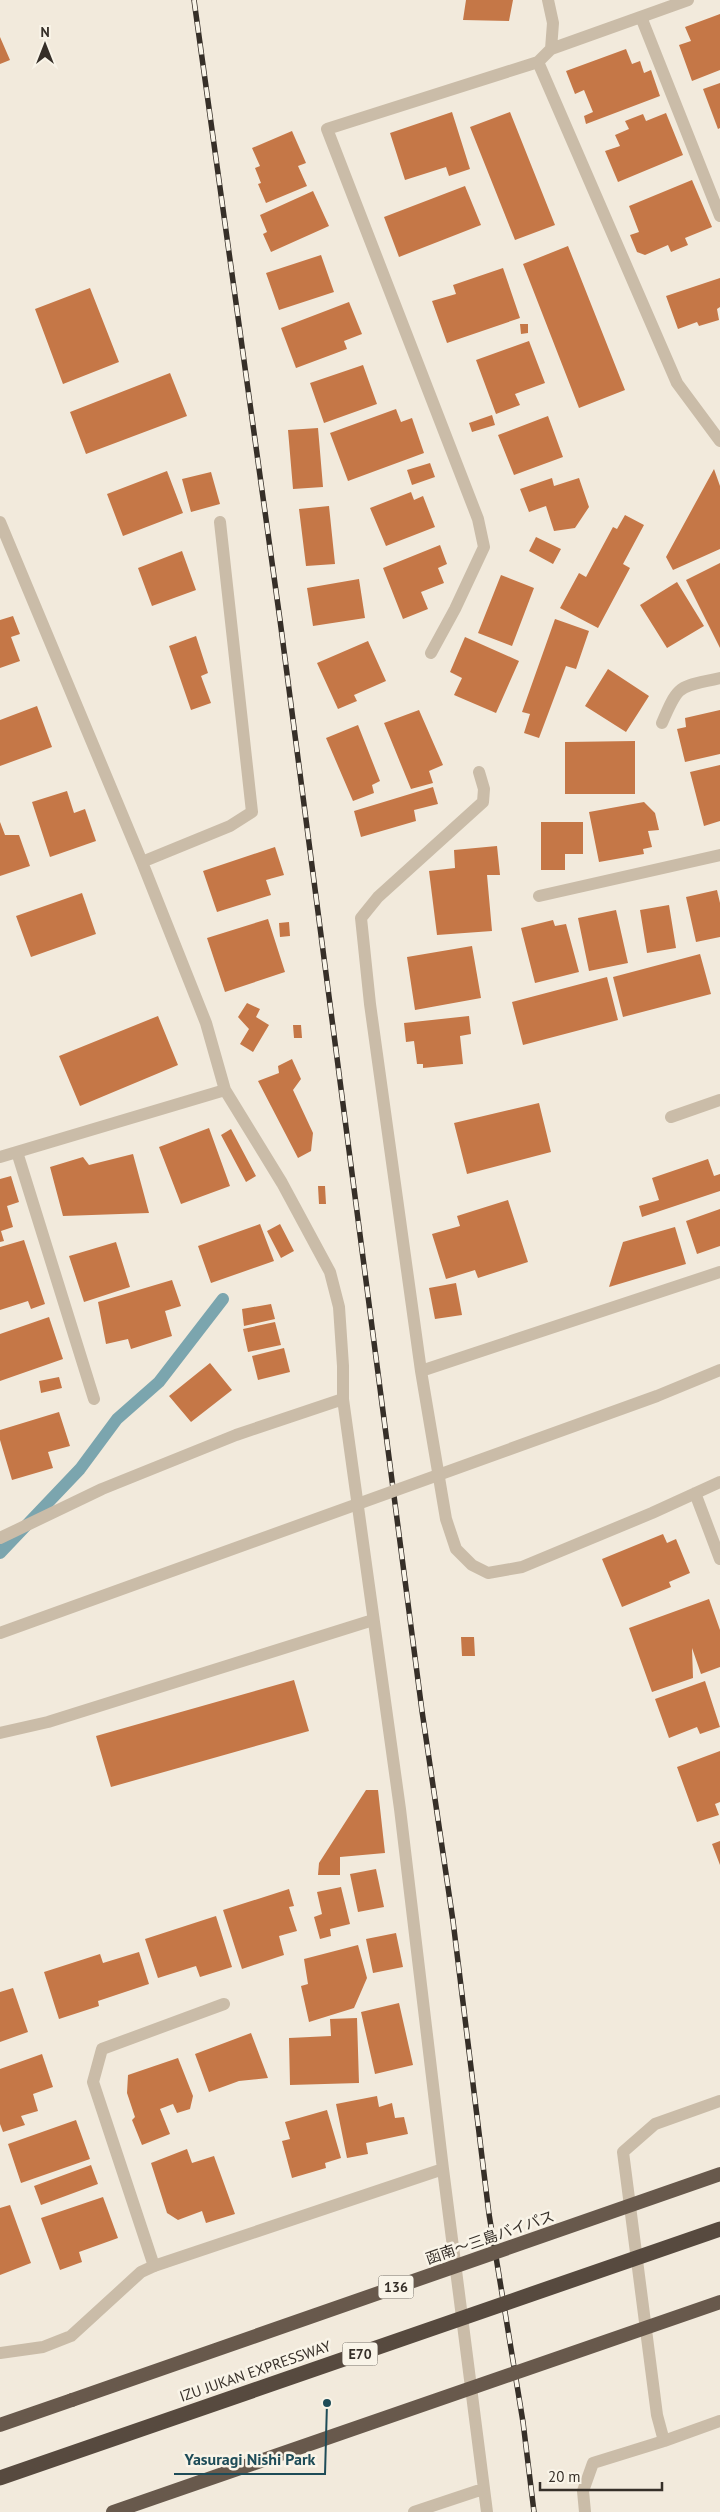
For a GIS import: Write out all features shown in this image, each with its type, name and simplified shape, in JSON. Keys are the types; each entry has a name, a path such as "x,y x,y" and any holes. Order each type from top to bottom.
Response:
{"highway":[{"name":"函南～三島バイパス","path":"0,2425 720,2174"},
{"name":"IZU JUKAN EXPRESSWAY","path":"0,2478 720,2229"},
{"path":"113,2512 720,2302"}],"street":[{"path":"548,0 553,23 551,49"},
{"path":"431,653 455,609 484,547 478,519 328,128 538,62 551,49 688,0"},
{"path":"641,17 720,216"},
{"path":"538,62 677,383 720,441"},
{"path":"0,522 142,862 206,1023 225,1090 282,1183 330,1272 339,1307 343,1399 400,1808 443,2169 487,2512"},
{"path":"142,862 230,826 252,812 220,522"},
{"path":"662,723 674,694 684,686 720,678"},
{"path":"479,772 484,789 483,802 378,897 361,918 370,1004 421,1371 446,1519 456,1549 472,1565 488,1572 522,1567 720,1482"},
{"path":"539,896 720,855"},
{"path":"0,1157 225,1090"},
{"path":"671,1117 720,1100"},
{"path":"17,1152 94,1399"},
{"path":"421,1371 720,1272"},
{"path":"0,1633 657,1396 720,1370"},
{"path":"0,1538 102,1489 236,1435 343,1399"},
{"path":"695,1493 720,1558"},
{"path":"0,1733 48,1722 373,1620"},
{"path":"154,2266 93,2082 102,2049 224,2004"},
{"path":"664,2441 657,2415 624,2152 656,2124 720,2101"},
{"path":"0,2353 43,2347 71,2336 141,2272 154,2266 443,2169"},
{"path":"585,2512 583,2491 593,2463 720,2421"},
{"path":"414,2512 483,2488"}],"building":[{"path":"466,0 513,0 509,21 463,20"},
{"path":"720,14 720,70 692,81 679,45 691,41 685,27"},
{"path":"0,37 10,60 0,64"},
{"path":"626,49 632,64 640,61 644,73 651,70 660,96 586,124 584,116 593,112 584,90 575,94 566,71"},
{"path":"720,83 720,128 718,129 703,89"},
{"path":"452,112 470,169 449,176 446,167 405,180 390,133"},
{"path":"510,112 555,225 515,240 470,127"},
{"path":"666,113 683,155 618,182 605,151 620,146 615,135 629,129 625,121 643,114 646,121"},
{"path":"292,131 306,163 298,166 307,186 266,203 258,184 261,183 255,168 260,166 252,148"},
{"path":"692,180 712,227 685,238 688,245 671,252 668,245 645,255 637,252 630,235 639,232 629,206"},
{"path":"465,186 481,225 399,257 384,217"},
{"path":"313,191 329,226 271,252 263,234 267,232 260,215"},
{"path":"568,246 625,390 579,408 523,264"},
{"path":"321,255 334,292 279,310 266,273"},
{"path":"503,268 520,318 447,343 432,301 456,294 453,285"},
{"path":"720,278 720,307 717,309 719,320 699,326 697,322 678,329 666,296"},
{"path":"90,288 119,362 63,384 35,309"},
{"path":"349,302 362,334 344,341 347,349 296,368 281,328"},
{"path":"520,324 528,324 528,333 521,334"},
{"path":"529,341 545,383 515,394 520,405 496,414 476,360"},
{"path":"363,365 377,404 324,423 310,383"},
{"path":"170,373 187,416 86,454 70,412"},
{"path":"396,409 401,422 412,418 424,453 348,481 330,433"},
{"path":"492,415 495,425 472,432 469,423"},
{"path":"548,416 563,457 514,475 498,435"},
{"path":"318,428 323,487 293,489 288,430"},
{"path":"430,463 435,477 412,485 407,470"},
{"path":"714,469 720,486 720,549 673,570 666,557"},
{"path":"167,471 183,513 123,536 107,494"},
{"path":"211,472 220,504 191,512 182,479"},
{"path":"552,478 554,486 579,478 589,507 575,528 554,531 546,506 529,512 520,489"},
{"path":"411,492 414,500 423,496 435,527 386,546 370,508"},
{"path":"329,506 335,564 306,566 299,509"},
{"path":"625,515 644,525 623,564 630,568 598,628 560,608 579,573 586,577 613,527 617,529"},
{"path":"536,537 561,549 553,564 529,551"},
{"path":"440,545 447,564 438,568 444,583 421,592 428,609 403,619 383,568"},
{"path":"182,551 196,590 152,606 138,568"},
{"path":"720,563 720,648 686,580"},
{"path":"501,575 534,588 512,646 478,633"},
{"path":"359,579 365,618 313,626 307,588"},
{"path":"677,582 704,626 667,648 640,605"},
{"path":"13,616 20,634 11,637 20,661 0,668 0,620"},
{"path":"555,619 589,631 576,669 566,666 539,738 524,733 530,714 522,712"},
{"path":"196,636 208,673 201,676 211,703 191,710 169,646"},
{"path":"465,637 519,661 496,713 454,695 462,678 450,672"},
{"path":"368,641 386,681 354,695 357,701 338,709 317,663"},
{"path":"608,669 649,696 626,732 585,706"},
{"path":"37,706 52,747 0,766 0,720"},
{"path":"419,710 443,765 429,771 433,783 411,789 384,723"},
{"path":"720,710 720,754 685,762 677,729 686,727 685,718"},
{"path":"358,725 380,781 372,785 374,793 353,801 326,738"},
{"path":"635,741 635,794 565,794 565,742"},
{"path":"720,765 720,821 704,826 690,772"},
{"path":"433,787 438,804 414,810 416,821 361,837 354,811"},
{"path":"67,791 74,813 85,809 96,841 50,857 32,802"},
{"path":"644,802 655,813 659,830 648,831 652,847 643,849 644,854 599,862 589,812"},
{"path":"0,822 5,835 19,835 30,866 0,876"},
{"path":"541,822 583,822 583,854 565,854 565,870 541,870"},
{"path":"497,846 500,875 487,875 492,931 437,935 429,871 455,868 454,850"},
{"path":"275,847 284,875 266,880 271,895 217,912 203,871"},
{"path":"717,890 720,903 720,937 696,942 686,897"},
{"path":"82,893 96,934 31,957 16,916"},
{"path":"669,905 676,948 647,953 640,910"},
{"path":"616,910 628,963 589,971 578,918"},
{"path":"268,919 285,972 225,992 207,938"},
{"path":"553,920 555,926 566,924 579,972 535,983 521,928"},
{"path":"289,922 290,936 280,937 279,923"},
{"path":"472,946 481,998 415,1010 407,957"},
{"path":"700,954 711,994 623,1017 613,977"},
{"path":"607,977 618,1020 523,1045 512,1002"},
{"path":"247,1003 260,1009 256,1017 269,1025 253,1052 240,1044 249,1029 238,1017"},
{"path":"158,1016 178,1065 80,1106 59,1056"},
{"path":"469,1016 471,1034 460,1036 463,1064 423,1068 423,1064 417,1064 414,1041 406,1042 404,1023"},
{"path":"293,1025 301,1025 302,1038 294,1038"},
{"path":"292,1059 301,1079 293,1090 313,1133 311,1151 298,1158 258,1081 279,1073 278,1066"},
{"path":"539,1103 551,1152 467,1174 454,1123"},
{"path":"209,1128 230,1186 181,1204 159,1147"},
{"path":"231,1129 256,1176 246,1182 221,1135"},
{"path":"133,1154 149,1213 63,1216 50,1167 83,1157 89,1165"},
{"path":"708,1159 714,1176 720,1174 720,1191 642,1217 639,1206 659,1200 652,1178"},
{"path":"11,1176 19,1202 7,1206 13,1227 1,1231 4,1241 0,1242 0,1179"},
{"path":"318,1186 325,1186 326,1204 319,1204"},
{"path":"508,1200 528,1262 478,1278 475,1270 446,1279 432,1234 460,1226 457,1216"},
{"path":"720,1209 720,1246 697,1254 686,1221"},
{"path":"260,1224 274,1261 211,1283 198,1246"},
{"path":"280,1224 294,1251 281,1258 267,1231"},
{"path":"675,1227 686,1264 609,1287 623,1242"},
{"path":"24,1240 45,1304 31,1309 28,1301 0,1310 0,1247"},
{"path":"116,1242 130,1287 84,1302 69,1256"},
{"path":"172,1280 181,1306 165,1311 172,1336 131,1349 128,1339 106,1344 98,1302"},
{"path":"456,1283 462,1315 435,1319 429,1288"},
{"path":"271,1304 275,1319 244,1326 242,1309"},
{"path":"49,1317 63,1359 0,1381 0,1334"},
{"path":"275,1322 281,1345 248,1352 243,1329"},
{"path":"284,1348 290,1372 258,1380 252,1356"},
{"path":"210,1363 232,1390 191,1422 169,1396"},
{"path":"59,1377 62,1388 41,1393 39,1381"},
{"path":"59,1412 70,1446 48,1452 53,1468 12,1480 0,1440 0,1430"},
{"path":"663,1534 667,1543 676,1539 690,1573 669,1582 671,1587 622,1607 602,1559"},
{"path":"709,1599 720,1630 720,1667 701,1674 692,1648 693,1678 652,1692 629,1628"},
{"path":"461,1637 474,1637 475,1656 462,1656"},
{"path":"294,1680 309,1731 111,1787 96,1736"},
{"path":"705,1681 720,1727 700,1734 697,1727 669,1738 655,1699"},
{"path":"720,1751 720,1802 715,1804 719,1815 697,1822 677,1767"},
{"path":"366,1790 378,1790 385,1853 340,1857 340,1875 318,1875 319,1863"},
{"path":"720,1841 720,1865 712,1844"},
{"path":"376,1869 384,1907 358,1912 350,1874"},
{"path":"341,1887 350,1924 330,1929 331,1936 320,1939 314,1917 322,1914 317,1892"},
{"path":"289,1889 294,1906 289,1907 297,1931 279,1936 284,1955 242,1969 223,1910"},
{"path":"216,1916 232,1967 200,1977 196,1966 158,1978 145,1939"},
{"path":"396,1933 403,1967 373,1973 366,1939"},
{"path":"358,1945 367,1978 354,2008 309,2022 301,1986 308,1984 304,1959"},
{"path":"139,1952 149,1984 98,2001 99,2006 59,2019 44,1972 100,1954 103,1963"},
{"path":"13,1988 28,2032 0,2042 0,1992"},
{"path":"399,2003 413,2065 375,2074 361,2012"},
{"path":"357,2018 359,2083 290,2085 289,2038 331,2036 330,2019"},
{"path":"251,2033 268,2078 239,2081 209,2092 195,2054"},
{"path":"42,2054 53,2087 33,2094 38,2111 21,2116 25,2125 3,2132 0,2124 0,2069"},
{"path":"178,2058 193,2096 190,2109 177,2113 173,2104 160,2109 170,2134 142,2145 132,2120 135,2117 127,2093 128,2075"},
{"path":"377,2096 379,2107 392,2103 395,2118 404,2117 408,2134 366,2143 368,2154 347,2158 336,2104"},
{"path":"327,2110 341,2158 325,2163 326,2168 292,2178 282,2141 290,2139 285,2122"},
{"path":"76,2120 90,2159 21,2183 8,2144"},
{"path":"187,2149 192,2163 214,2156 235,2214 206,2223 202,2211 178,2220 167,2213 151,2163"},
{"path":"91,2165 98,2184 41,2205 34,2186"},
{"path":"103,2197 118,2238 79,2252 82,2262 60,2270 41,2218"},
{"path":"10,2205 31,2263 0,2275 0,2208"}],"waterway":[{"path":"0,1553 80,1469 117,1419 159,1382 223,1299"}],"railway":[{"path":"194,0 280,620 422,1711 453,1921 489,2214 523,2422 534,2512"}],"place":[{"name":"Yasuragi Nishi Park","path":"327,2403"}]}
